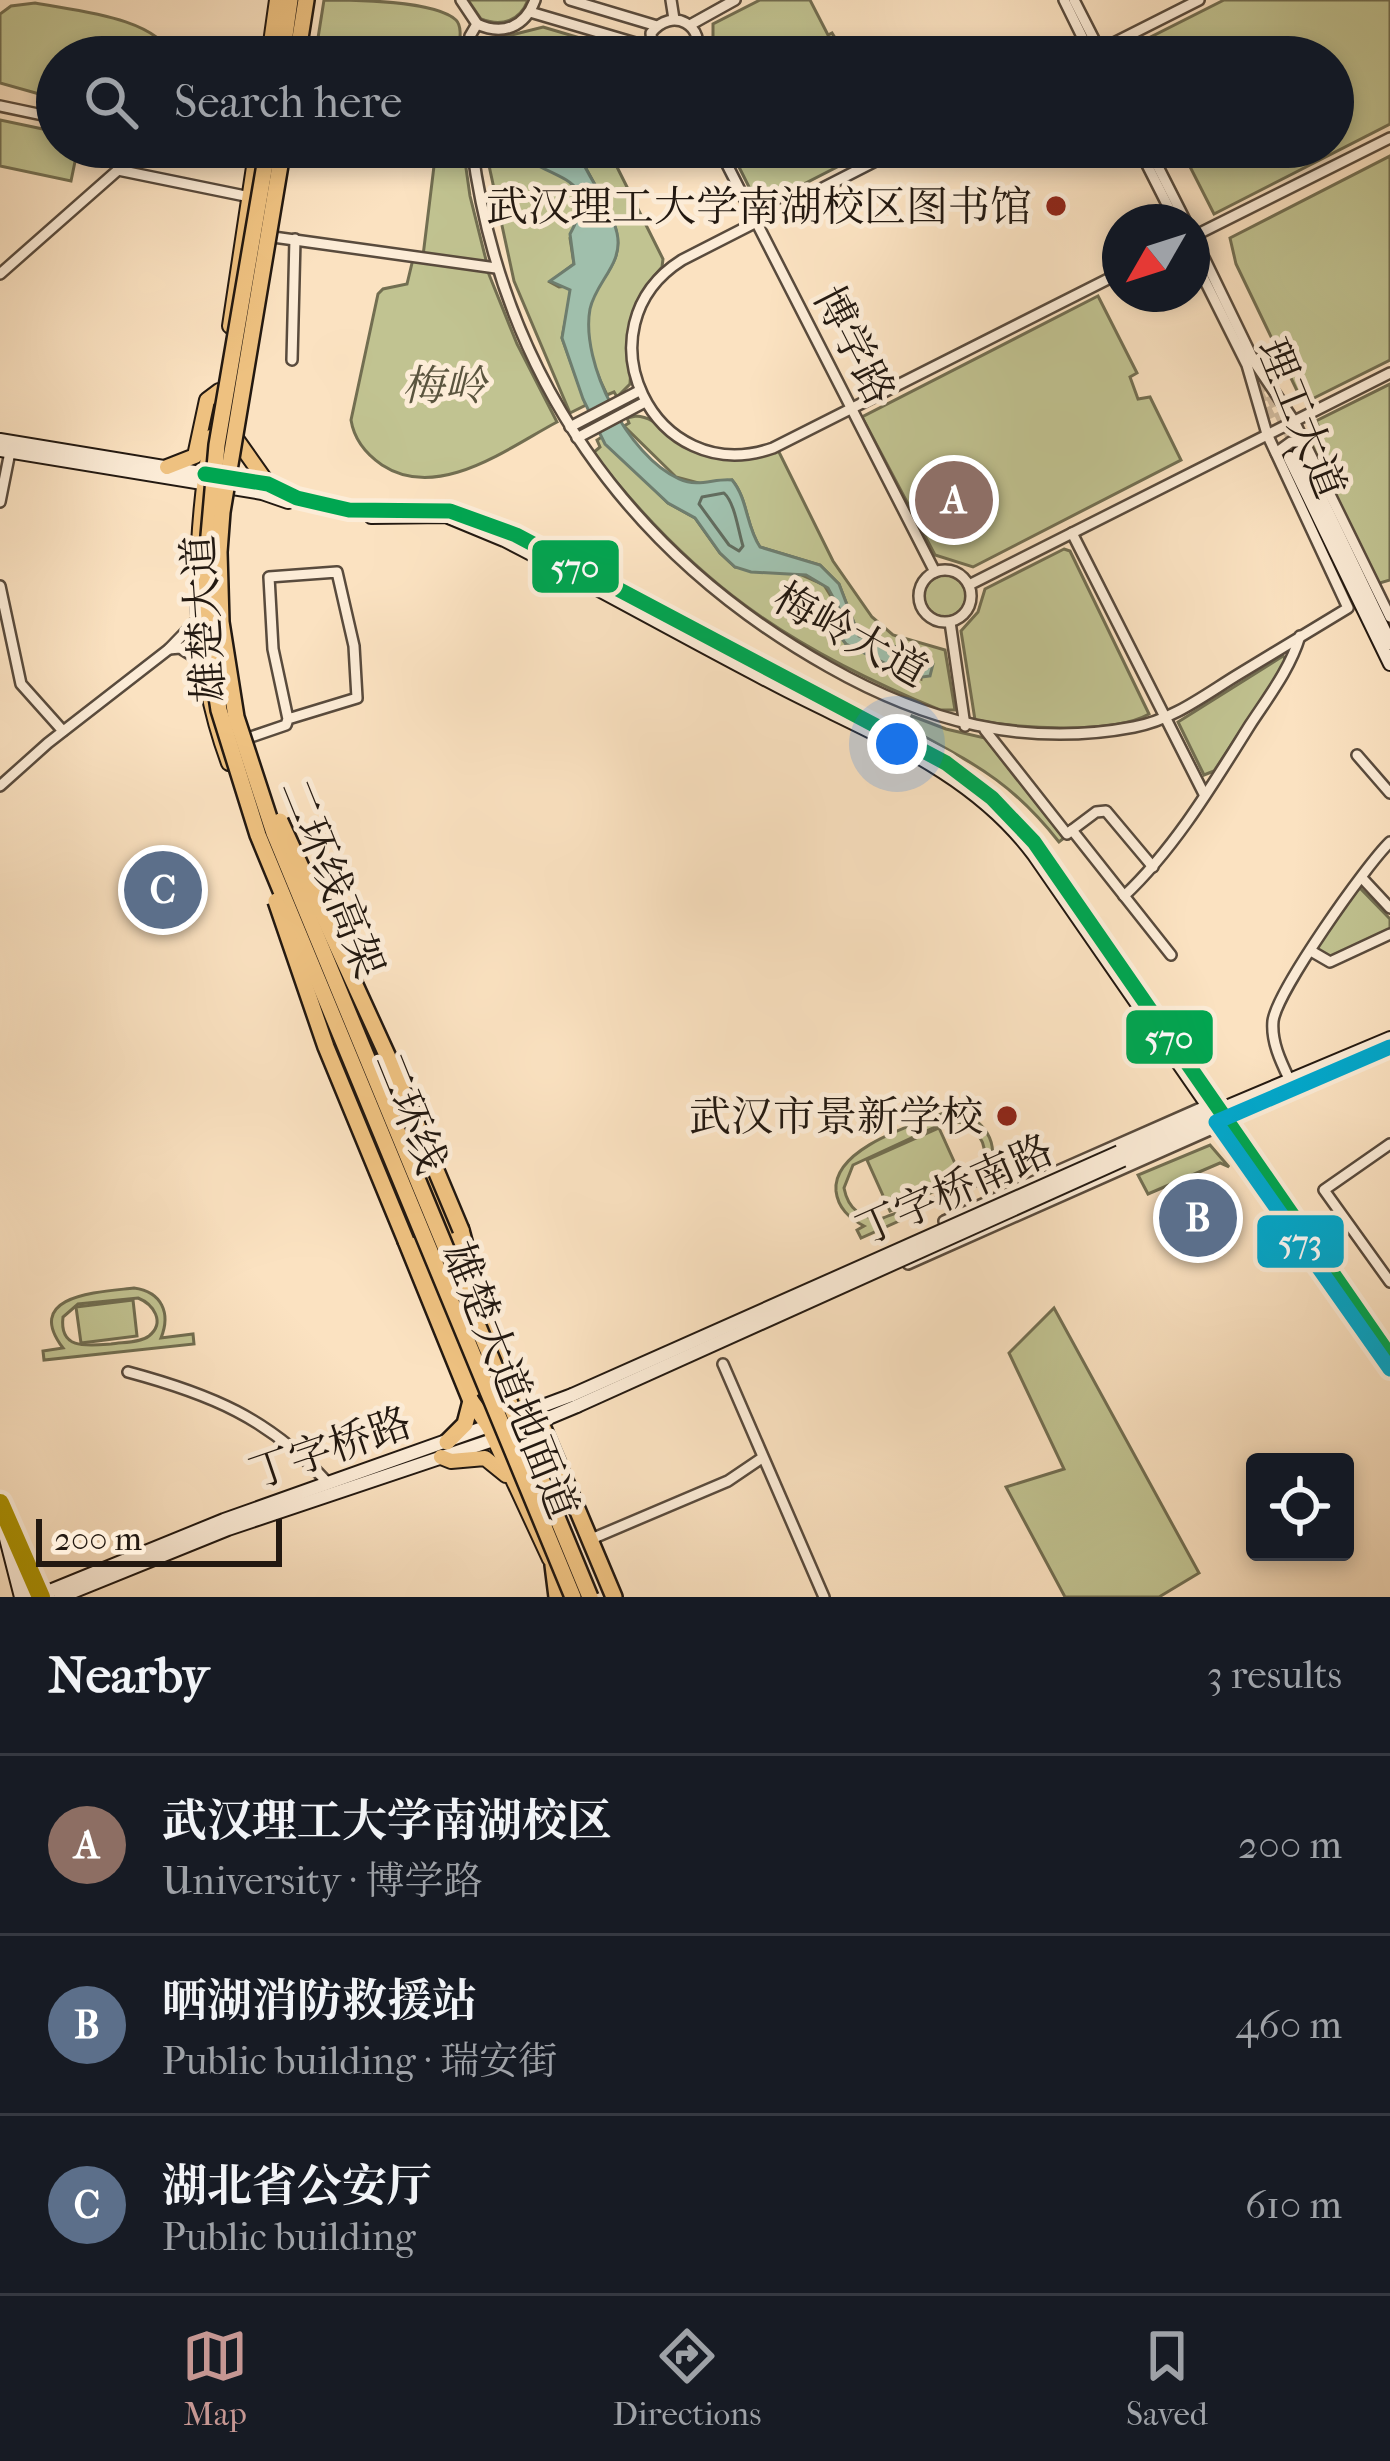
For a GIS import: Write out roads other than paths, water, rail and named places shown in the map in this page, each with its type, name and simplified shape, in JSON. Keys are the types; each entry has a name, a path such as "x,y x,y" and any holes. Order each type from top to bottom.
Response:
{"highway":[{"path":"285,36 290,0"},
{"path":"298,36 304,0"},
{"name":"二环线","path":"264,168 217,445 205,581 219,710 258,835 570,1597"},
{"name":"二环线高架","path":"278,168 220,532 220,622 236,717 274,833 602,1594"},
{"path":"229,478 226,617 244,723 282,826 385,1048 460,1230 487,1323"},
{"path":"258,835 265,869 326,1047 471,1401 491,1433"},
{"path":"444,1450 468,1418 471,1401"},
{"path":"538,1416 590,1540 602,1594"},
{"path":"553,1565 557,1597"}],"main road":[{"path":"272,36 277,0"},
{"name":"雄楚大道地面道","path":"254,168 204,479 197,551 201,661 233,775 491,1433 570,1597"},
{"name":"雄楚大道","path":"277,168 229,478 226,596 230,651 248,738 320,925 487,1323 538,1416 602,1594"},
{"path":"167,467 195,455 207,400 219,391"},
{"path":"0,440 167,467 204,479"},
{"path":"237,440 268,484"},
{"path":"5,451 204,479 229,478 268,484 349,513 229,478"},
{"path":"1292,452 1390,643"},
{"path":"1292,452 1390,664"},
{"path":"371,514 450,511 516,536 855,712 966,776 1028,835 1390,1369"},
{"name":"丁字桥南路","path":"1291,1084 1390,1038"},
{"name":"丁字桥南路","path":"444,1450 575,1400 1216,1115 1390,1047"},
{"path":"1216,1115 1390,1356"},
{"path":"444,1450 451,1461 484,1458 513,1482"},
{"name":"丁字桥路","path":"35,1597 327,1482 444,1450"},
{"name":"丁字桥路","path":"60,1597 228,1528 444,1450"},
{"path":"0,1515 21,1597"}],"street":[{"path":"461,0 477,24 493,30 511,28 530,12 535,0"},
{"path":"571,0 657,26 683,22 734,0"},
{"path":"671,0 697,36"},
{"path":"683,22 723,0"},
{"path":"1064,0 1084,36"},
{"path":"1074,0 1087,36"},
{"path":"1130,36 1198,0"},
{"path":"530,12 603,36"},
{"path":"470,36 477,24"},
{"path":"655,36 657,26"},
{"path":"0,106 36,114"},
{"path":"1354,156 1390,138"},
{"name":"梅岭大道","path":"476,168 496,268 521,334 577,438 639,519 681,562 736,608 859,683 910,707 985,730 1083,733 1140,726 1166,717 1348,608"},
{"name":"博学路","path":"728,168 935,572"},
{"path":"861,168 674,265 652,287 633,330 632,358 639,391 664,425 689,444 734,456 773,448 1102,282"},
{"path":"1149,168 1167,204"},
{"path":"1159,168 1177,204"},
{"path":"1210,226 1329,168"},
{"path":"0,274 118,170 250,197"},
{"path":"266,236 496,268"},
{"path":"292,360 295,239"},
{"name":"理工大道","path":"1210,272 1255,363 1294,421 1292,452 1348,608"},
{"name":"理工大道","path":"1210,290 1247,365 1267,434 1292,452 1390,617"},
{"path":"969,585 1390,373"},
{"path":"570,427 639,391"},
{"path":"577,438 645,402"},
{"path":"0,502 5,451"},
{"path":"1072,532 1204,794"},
{"path":"952,571 969,585 970,606 950,622 934,620 920,604 922,583 935,572 952,571"},
{"path":"248,738 286,725 288,719 273,649 269,577 337,572 354,646 357,698 288,719"},
{"path":"0,586 21,684 63,731"},
{"path":"1377,592 1390,587"},
{"path":"0,786 169,649 197,620"},
{"path":"950,622 965,726"},
{"path":"1124,896 1154,867 1204,794 1290,663 1300,636"},
{"path":"169,649 180,648 201,661"},
{"path":"985,730 1067,834 1098,810 1106,811 1154,867"},
{"path":"1357,755 1390,793"},
{"path":"1072,830 1171,955"},
{"path":"1291,1084 1274,1042 1274,1019 1286,986 1390,842"},
{"path":"1362,878 1390,908"},
{"path":"1311,951 1330,962 1390,934"},
{"path":"908,1264 1216,1115"},
{"path":"955,1244 944,1221 1216,1115"},
{"path":"1390,1144 1324,1190 1390,1282"},
{"path":"723,1364 824,1597"},
{"path":"128,1372 218,1399 309,1462 327,1482"},
{"path":"590,1540 728,1481 762,1458"}],"water":[{"path":"542,168 586,168 617,233 617,254 593,299 589,331 600,380 626,429 660,467 679,479 693,483 732,480 760,547 820,565 839,584 859,636 929,657 933,664 930,676 915,678 846,644 842,639 845,619 828,588 806,575 735,567 695,518 668,503 605,444 562,338 570,290 550,281 574,264 570,234 581,206 569,182"}],"tunnel":[{"path":"1263,379 1299,452"},
{"path":"1257,392 1288,454"}],"place":[{"name":"武汉理工大学南湖校区图书馆","path":"1056,206"},
{"name":"武汉理工大学南湖校区","path":"954,500"},
{"name":"湖北省公安厅","path":"163,890"},
{"name":"武汉市景新学校","path":"1007,1116"},
{"name":"晒湖消防救援站","path":"1198,1218"}],"park label":[{"name":"梅岭","path":"444,385"}]}
